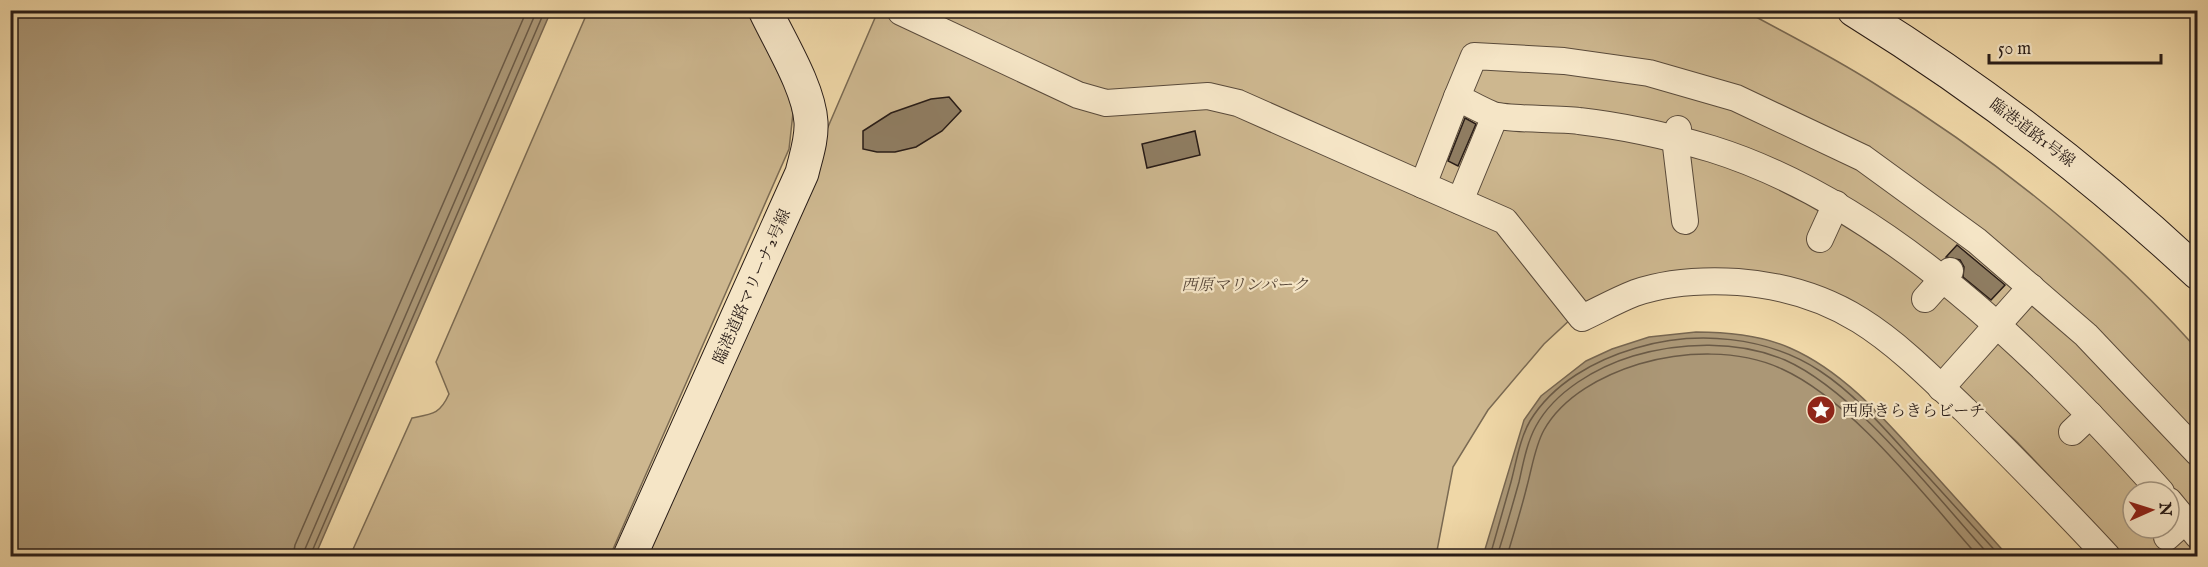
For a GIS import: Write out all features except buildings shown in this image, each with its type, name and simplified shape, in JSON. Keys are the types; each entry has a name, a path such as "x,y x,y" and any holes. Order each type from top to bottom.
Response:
{"street":[{"name":"臨港道路マリーナ2号線","path":"630,556 802,172 810,143 811,121 804,93 765,10"},
{"name":"臨港道路1号線","path":"1854,10 1923,53 2035,132 2110,192 2198,273"},
{"path":"901,12 1078,95 1106,103 1208,96 1238,103 1505,221 1582,318 1635,293 1673,285 1719,281 1763,284 1805,292 1842,308 1876,330 1941,388 2020,464 2107,556"},
{"path":"1423,185 1474,56 1564,61 1649,73 1736,98 1863,158 1915,194 2031,287 2086,335 2198,453"},
{"path":"1456,97 1495,116 1557,118 1677,134 1714,150 1787,173 1836,204 1887,232 1939,283 1973,298 1997,326 2054,370 2091,415 2142,463 2153,480"},
{"path":"1460,201 1495,116"},
{"path":"1677,134 1685,221"},
{"path":"1820,239 1836,204"},
{"path":"1941,388 2031,287"},
{"path":"2072,432 2091,415"},
{"path":"2181,515 2192,528"}],"green space":[{"path":"588,11 748,11 789,95 793,113 789,149 610,556 350,556 412,418 435,412 442,406 449,394 436,362"},
{"name":"西原マリンパーク","path":"878,11 1745,11 1872,82 2002,171 2044,204 2124,274 2197,349 2197,556 2125,556 2017,442 1915,347 1724,274 1572,318 1544,344 1488,410 1453,467 1436,556 643,556"}],"water":[{"path":"10,11 551,11 315,556 11,556"},
{"path":"1696,332 1732,334 1768,340 1790,348 1829,370 1880,415 2008,556 1483,556 1524,420 1541,396 1586,361 1612,349 1649,337"}],"place":[{"name":"西原きらきらビーチ","path":"1821,410"}]}
